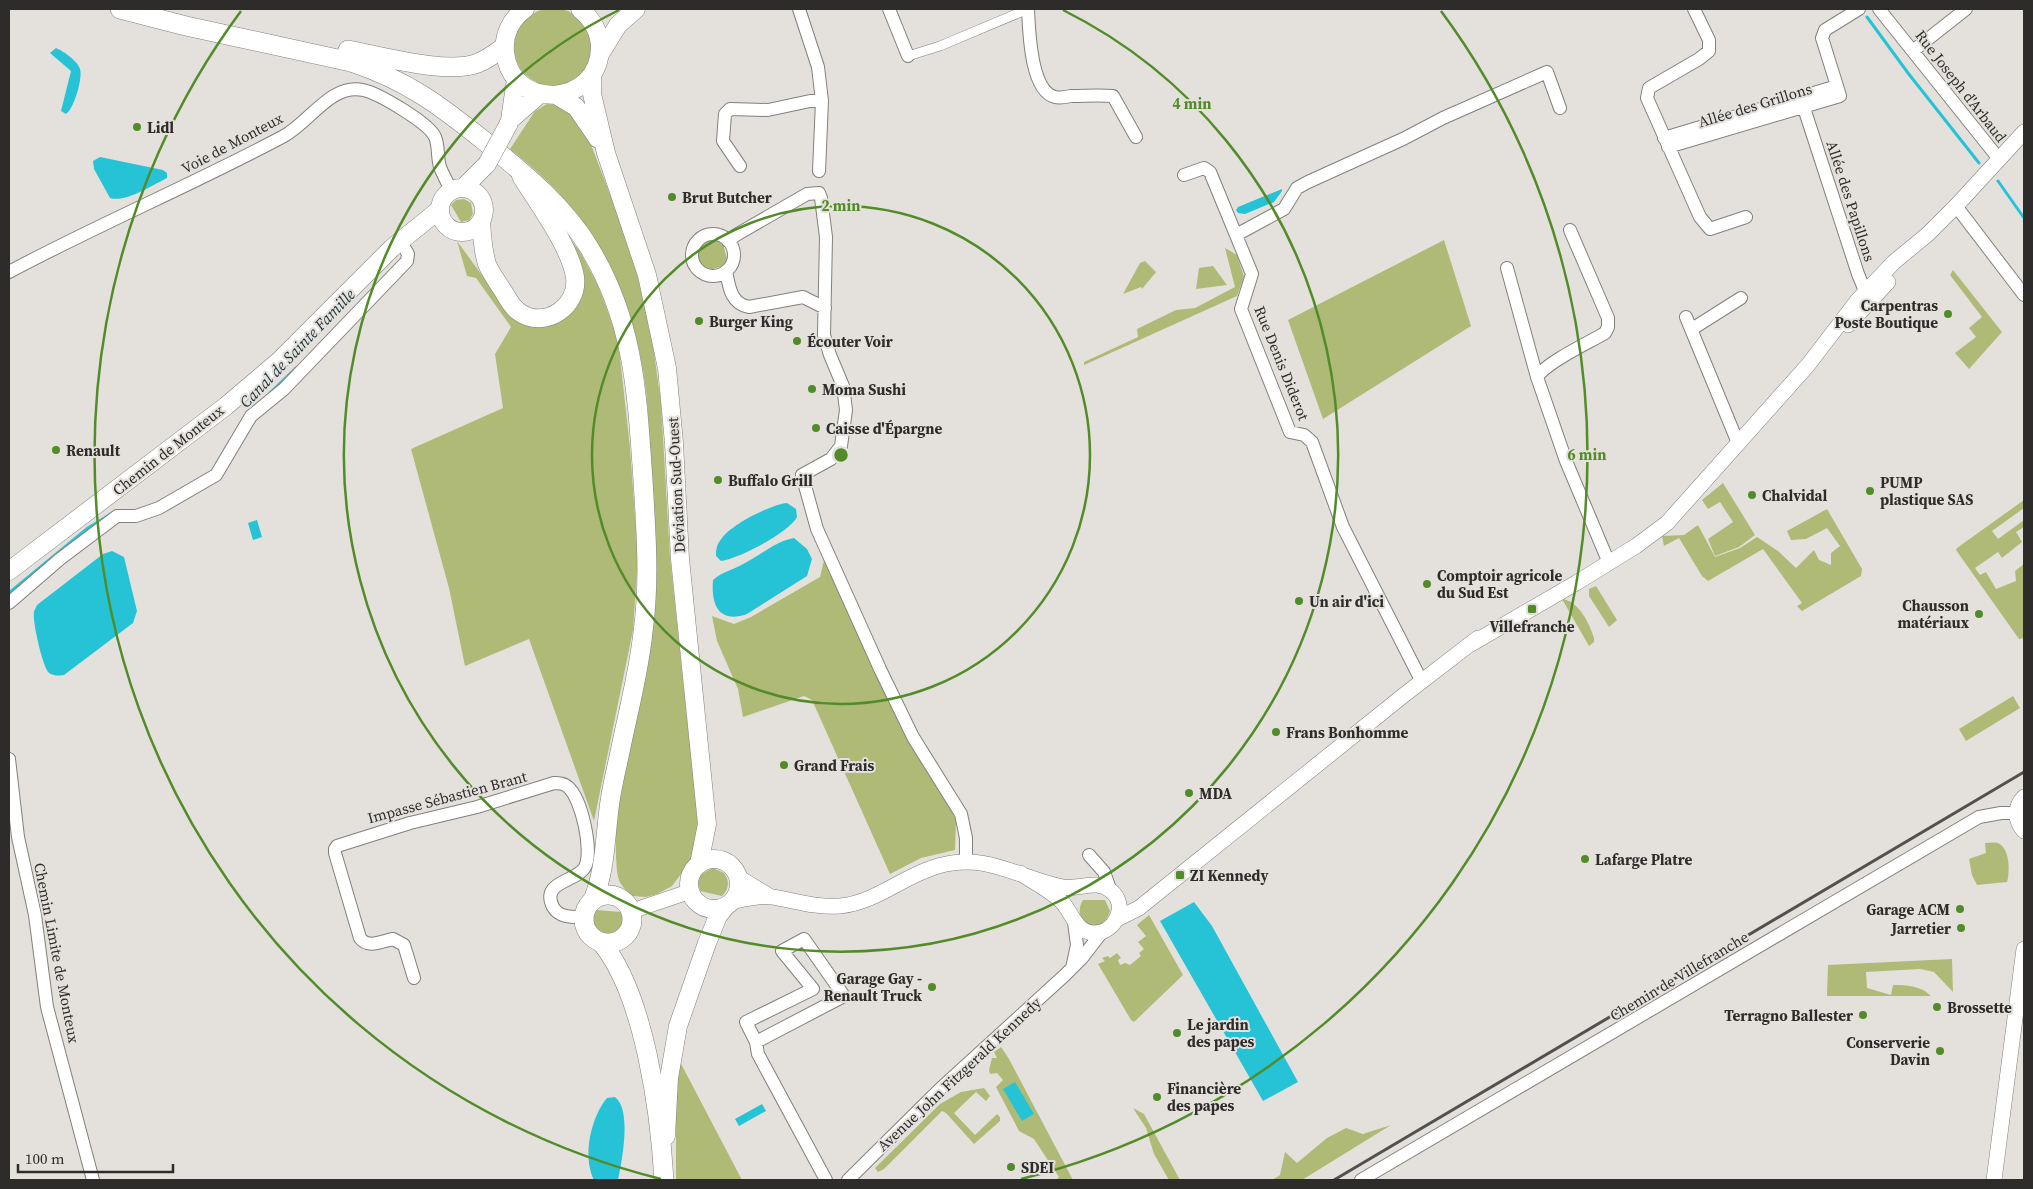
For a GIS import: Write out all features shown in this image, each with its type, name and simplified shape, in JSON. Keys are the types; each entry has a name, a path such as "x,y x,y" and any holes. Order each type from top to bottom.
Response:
{"main road":[{"path":"120,9 186,26 293,48 372,68 414,88 452,114 515,167 560,209 590,249 607,281 622,318 635,374 646,540 646,602 638,664 609,808 606,847 598,888 584,917 589,934 601,942 615,962 627,986 654,1088 664,1179"},
{"path":"525,9 513,20 508,30 504,47 509,69 523,86 576,107 606,153"},
{"path":"584,9 596,29 600,42 600,54"},
{"path":"606,153 592,94 592,75 600,54 618,25 636,9"},
{"path":"293,48 307,44 320,45 420,64 451,66 477,64 504,47"},
{"path":"509,123 548,95 576,89 592,75"},
{"path":"487,264 481,222 484,213 481,199 486,166 509,123 516,79"},
{"name":"Déviation Sud-Ouest","path":"606,153 647,275 667,368 674,443 680,559 707,824"},
{"path":"486,166 443,198 440,209 442,218 457,231 487,264 510,303 518,312 528,317 546,318 559,313 566,305 573,294 574,276 567,255 552,227 515,167"},
{"path":"457,189 473,191 481,199"},
{"name":"Chemin de Monteux","path":"9,571 226,406 279,361 392,248 440,209"},
{"path":"404,240 433,230 470,231 481,222"},
{"path":"664,1179 669,1078 672,1051 678,1026 718,916 738,890 736,871 726,862 718,850 707,824"},
{"path":"707,824 699,864 690,880 691,891 696,900 707,908 720,908 728,904"},
{"path":"606,847 613,882 626,904 632,927 627,935 625,946 627,986"},
{"path":"699,864 712,859 726,862"},
{"path":"593,900 607,895 626,904"},
{"path":"601,942 616,942 627,935"}],"street":[{"path":"799,9 818,67 822,101 819,170"},
{"path":"889,9 908,56 940,46 1028,9 1031,54 1044,90 1054,97 1113,96 1136,137"},
{"path":"1694,9 1710,40 1709,51 1699,59 1649,88 1647,98 1700,217 1710,229 1746,217"},
{"path":"1837,86 1822,38 1825,30 1859,9"},
{"name":"Rue Joseph d'Arbaud","path":"1879,9 1914,50 1999,160"},
{"path":"1914,50 1966,9"},
{"path":"1236,235 1284,208 1297,188 1403,139 1442,118 1547,72 1560,108"},
{"name":"Allée des Grillons","path":"1837,86 1840,96 1804,108 1666,143 1837,86"},
{"name":"Voie de Monteux","path":"9,272 197,181 287,134 331,97 341,91 350,89 363,90 378,96 427,126 435,136 441,168 457,189"},
{"path":"740,166 723,141 725,114 730,109 768,110 810,101 822,101"},
{"name":"Allée des Papillons","path":"1804,108 1868,298"},
{"path":"1020,873 1057,898 1083,930 1089,932 1102,932 1108,929 1117,919 1139,908 1511,612 1607,559 1681,507 1868,298 2024,132"},
{"name":"Rue Denis Diderot","path":"1184,174 1204,168 1210,172 1252,274 1240,310 1290,432 1304,435 1312,442 1343,527 1422,682"},
{"path":"728,241 807,194 819,193 826,237 824,335 830,355 844,386 846,410 842,446 831,459 802,475 817,528 872,653 914,737 961,814 966,838 966,862"},
{"path":"1956,206 2024,295"},
{"path":"1537,377 1540,372 1550,365 1605,333 1608,328 1608,318 1570,230"},
{"path":"705,236 719,236 728,241 733,248 732,265 726,271 714,276 702,272 694,262 693,253 698,241 705,236"},
{"path":"9,602 60,559 117,516 136,516 159,508 216,475 251,416 284,389 407,261 408,254 404,240"},
{"path":"1507,268 1537,377 1566,461 1607,559"},
{"path":"726,271 733,298 742,306 749,307 803,296 825,308"},
{"path":"1692,329 1742,298"},
{"path":"1686,317 1738,443"},
{"name":"Chemin Limite de Monteux","path":"9,759 18,837 35,914 47,1007 93,1180"},
{"name":"Impasse Sébastien Brant","path":"414,978 404,945 393,938 371,944 364,942 360,938 335,853 337,846 410,823 477,807 554,783 560,783 571,789 581,811 587,841 587,860 584,869 579,875 556,885 552,891 551,899 553,907 559,913 566,916 584,917"},
{"path":"2024,797 2018,806 2017,813 2019,825 2024,831"},
{"name":"Chemin de Villefranche","path":"1361,1180 1979,817 2001,813 2017,813"},
{"path":"1072,968 1077,945 1071,909 1074,896 1087,886 1094,859 1104,872 1120,907 1117,919"},
{"path":"738,877 771,897 827,907 856,903 881,894 937,866 966,862 996,865 1063,887 1098,884 1125,899 1139,899 1162,890"},
{"path":"626,904 691,891"},
{"path":"728,904 771,897"},
{"name":"Avenue John Fitzgerald Kennedy","path":"848,1180 939,1090 1072,968 1102,932"},
{"path":"756,1042 844,996 804,939 782,951 813,989 746,1022 756,1042 758,1054 826,1180"},
{"path":"1994,1180 2024,949"}],"green space":[{"path":"553,8 568,11 581,19 589,32 592,47 589,62 581,75 568,83 553,86 538,83 525,75 517,62 514,47 517,32 525,19 538,11"},
{"path":"547,104 561,105 571,111 590,142 616,210 638,278 652,338 661,403 670,557 700,841 696,854 672,886 657,894 646,897 632,896 622,886 617,874 616,857 616,829 623,773 642,690 654,615 655,535 645,383 636,336 626,304 614,274 599,246 560,195 537,171 510,149 535,111"},
{"path":"464,199 471,203 473,214 469,220 461,222 451,205 456,200"},
{"path":"568,237 579,250 598,285 618,339 630,448 638,557 633,630 594,821 529,639 465,666 449,588 411,449 503,408 495,354 511,327 476,278 467,276 457,241 494,292 526,324 559,323 574,307"},
{"path":"714,239 725,246 727,259 723,266 710,270 699,263 697,255 702,243"},
{"path":"1444,240 1471,326 1323,419 1288,320"},
{"path":"1225,248 1237,255 1244,277 1237,296 1084,365 1084,362 1138,337 1137,329 1176,310 1195,308 1235,287"},
{"path":"1145,261 1156,272 1142,289 1141,287 1123,294 1140,263"},
{"path":"1213,266 1227,285 1196,289 1199,268"},
{"path":"1953,270 2002,332 1969,369 1955,353 1976,337 1969,328 1982,317 1950,275"},
{"path":"1723,483 1755,535 1739,547 1715,556 1708,539 1733,522 1720,502 1708,509 1702,500"},
{"path":"2024,500 2024,508 1992,531 1998,539 2024,520 2024,527 2016,532 2022,542 2002,558 1998,552 1975,568 1980,575 1986,572 1996,589 2016,581 2015,571 2024,564 2024,638 2019,639 1956,550"},
{"path":"1827,509 1862,569 1861,576 1802,611 1797,606 1802,603 1763,549 1708,581 1702,576 1679,538 1664,546 1662,536 1684,535 1698,525 1715,557 1740,548 1757,537 1778,551 1796,568 1814,550 1819,560 1831,565 1831,553 1840,546 1827,528 1806,539 1791,540 1787,531"},
{"path":"824,560 904,734 945,796 956,821 955,850 921,858 890,874 812,700 804,696 743,717 738,689 717,641 712,616 734,624 751,617 820,577"},
{"path":"1596,586 1617,620 1609,627 1589,596 1589,589"},
{"path":"1562,599 1573,604 1583,614 1594,638 1594,642 1589,646"},
{"path":"2013,696 2020,708 1966,741 1959,729"},
{"path":"1985,843 1998,843 2005,850 2009,867 2007,882 1977,885 1972,875 1969,859 1986,853"},
{"path":"713,868 724,873 728,882 726,891 722,896 700,891 698,882 701,874"},
{"path":"1083,900 1105,900 1110,911 1106,919 1095,925 1089,924 1084,920 1080,915"},
{"path":"596,910 621,912 623,922 620,929 614,933 606,934 599,931 594,927 592,919"},
{"path":"1149,915 1183,975 1134,1022 1098,964 1105,961 1102,958 1108,956 1110,958 1117,953 1121,958 1118,960 1120,965 1125,963 1130,965 1141,956 1139,953 1144,949 1138,942 1146,936 1137,925"},
{"path":"1952,959 1953,992 1934,972 1920,969 1866,972 1867,988 1891,995 1893,985 1908,986 1923,990 1931,996 1827,996 1828,965"},
{"path":"1001,1047 1073,1180 1056,1180 1059,1177 1034,1139 1019,1131 996,1087 1003,1080 997,1073 990,1074 989,1070 992,1058 997,1058 994,1052"},
{"path":"679,1060 742,1180 676,1180 676,1115"},
{"path":"984,1088 990,1096 986,1101 976,1092 954,1113 975,1135 997,1114 1000,1117 1000,1121 974,1144 942,1111 884,1169 878,1172 875,1168 940,1104 961,1092"},
{"path":"1133,1108 1144,1114 1180,1180 1169,1180 1154,1154 1146,1128"},
{"path":"1391,1125 1302,1180 1272,1180 1280,1175 1285,1152 1297,1163 1327,1138 1346,1128 1363,1134"}],"water":[{"path":"56,48 79,66 81,73 77,93 72,106 66,114 61,111 71,71 50,53"},
{"path":"100,157 163,170 167,173 167,178 131,196 116,199 110,198 94,169 93,161"},
{"path":"1282,189 1274,202 1245,214 1238,213 1236,210 1238,207"},
{"path":"787,503 796,509 797,517 784,530 763,544 740,555 721,561 716,556 719,542 742,521 762,511"},
{"path":"257,520 262,537 253,540 248,523"},
{"path":"794,538 807,549 812,559 807,576 747,614 729,616 718,610 713,597 713,580 775,545"},
{"path":"112,551 124,557 137,611 133,623 64,675 49,673 41,654 36,634 34,611 37,605 103,554"},
{"path":"1194,902 1212,926 1298,1082 1263,1101 1160,921"},
{"path":"1015,1082 1034,1114 1022,1121 1003,1089"},
{"path":"615,1097 623,1113 624,1124 623,1149 618,1180 594,1180 590,1171 589,1160 590,1138 593,1126 601,1106 607,1098"},
{"path":"762,1104 766,1111 739,1126 735,1119"}],"waterway":[{"path":"1867,17 1908,73 1979,163"},
{"path":"1998,181 2024,218"},
{"name":"Canal de Sainte Famille","path":"270,393 296,368"},
{"name":"Canal de Sainte Famille","path":"9,593 88,528 114,512"}],"railway":[{"path":"1334,1180 2024,772"}],"place":[{"name":"Lidl","path":"137,127"},
{"name":"Brut Butcher","path":"672,197"},
{"name":"Carpentras Poste Boutique","path":"1948,314"},
{"name":"Burger King","path":"699,321"},
{"name":"Écouter Voir","path":"797,341"},
{"name":"Moma Sushi","path":"812,389"},
{"name":"Caisse d'Épargne","path":"816,428"},
{"name":"Renault","path":"56,450"},
{"name":"Buffalo Grill","path":"718,480"},
{"name":"PUMP plastique SAS","path":"1870,491"},
{"name":"Chalvidal","path":"1752,495"},
{"name":"Comptoir agricole du Sud Est","path":"1427,584"},
{"name":"Un air d'ici","path":"1299,601"},
{"name":"Villefranche","path":"1532,609"},
{"name":"Chausson matériaux","path":"1979,614"},
{"name":"Frans Bonhomme","path":"1276,732"},
{"name":"Grand Frais","path":"784,765"},
{"name":"MDA","path":"1189,793"},
{"name":"Lafarge Platre","path":"1585,859"},
{"name":"ZI Kennedy","path":"1180,875"},
{"name":"Garage ACM","path":"1960,909"},
{"name":"Jarretier","path":"1961,928"},
{"name":"Garage Gay - Renault Truck","path":"932,987"},
{"name":"Brossette","path":"1937,1007"},
{"name":"Terragno Ballester","path":"1863,1015"},
{"name":"Le jardin des papes","path":"1177,1033"},
{"name":"Conserverie Davin","path":"1940,1051"},
{"name":"Financière des papes","path":"1157,1097"},
{"name":"SDEI","path":"1011,1167"}]}
